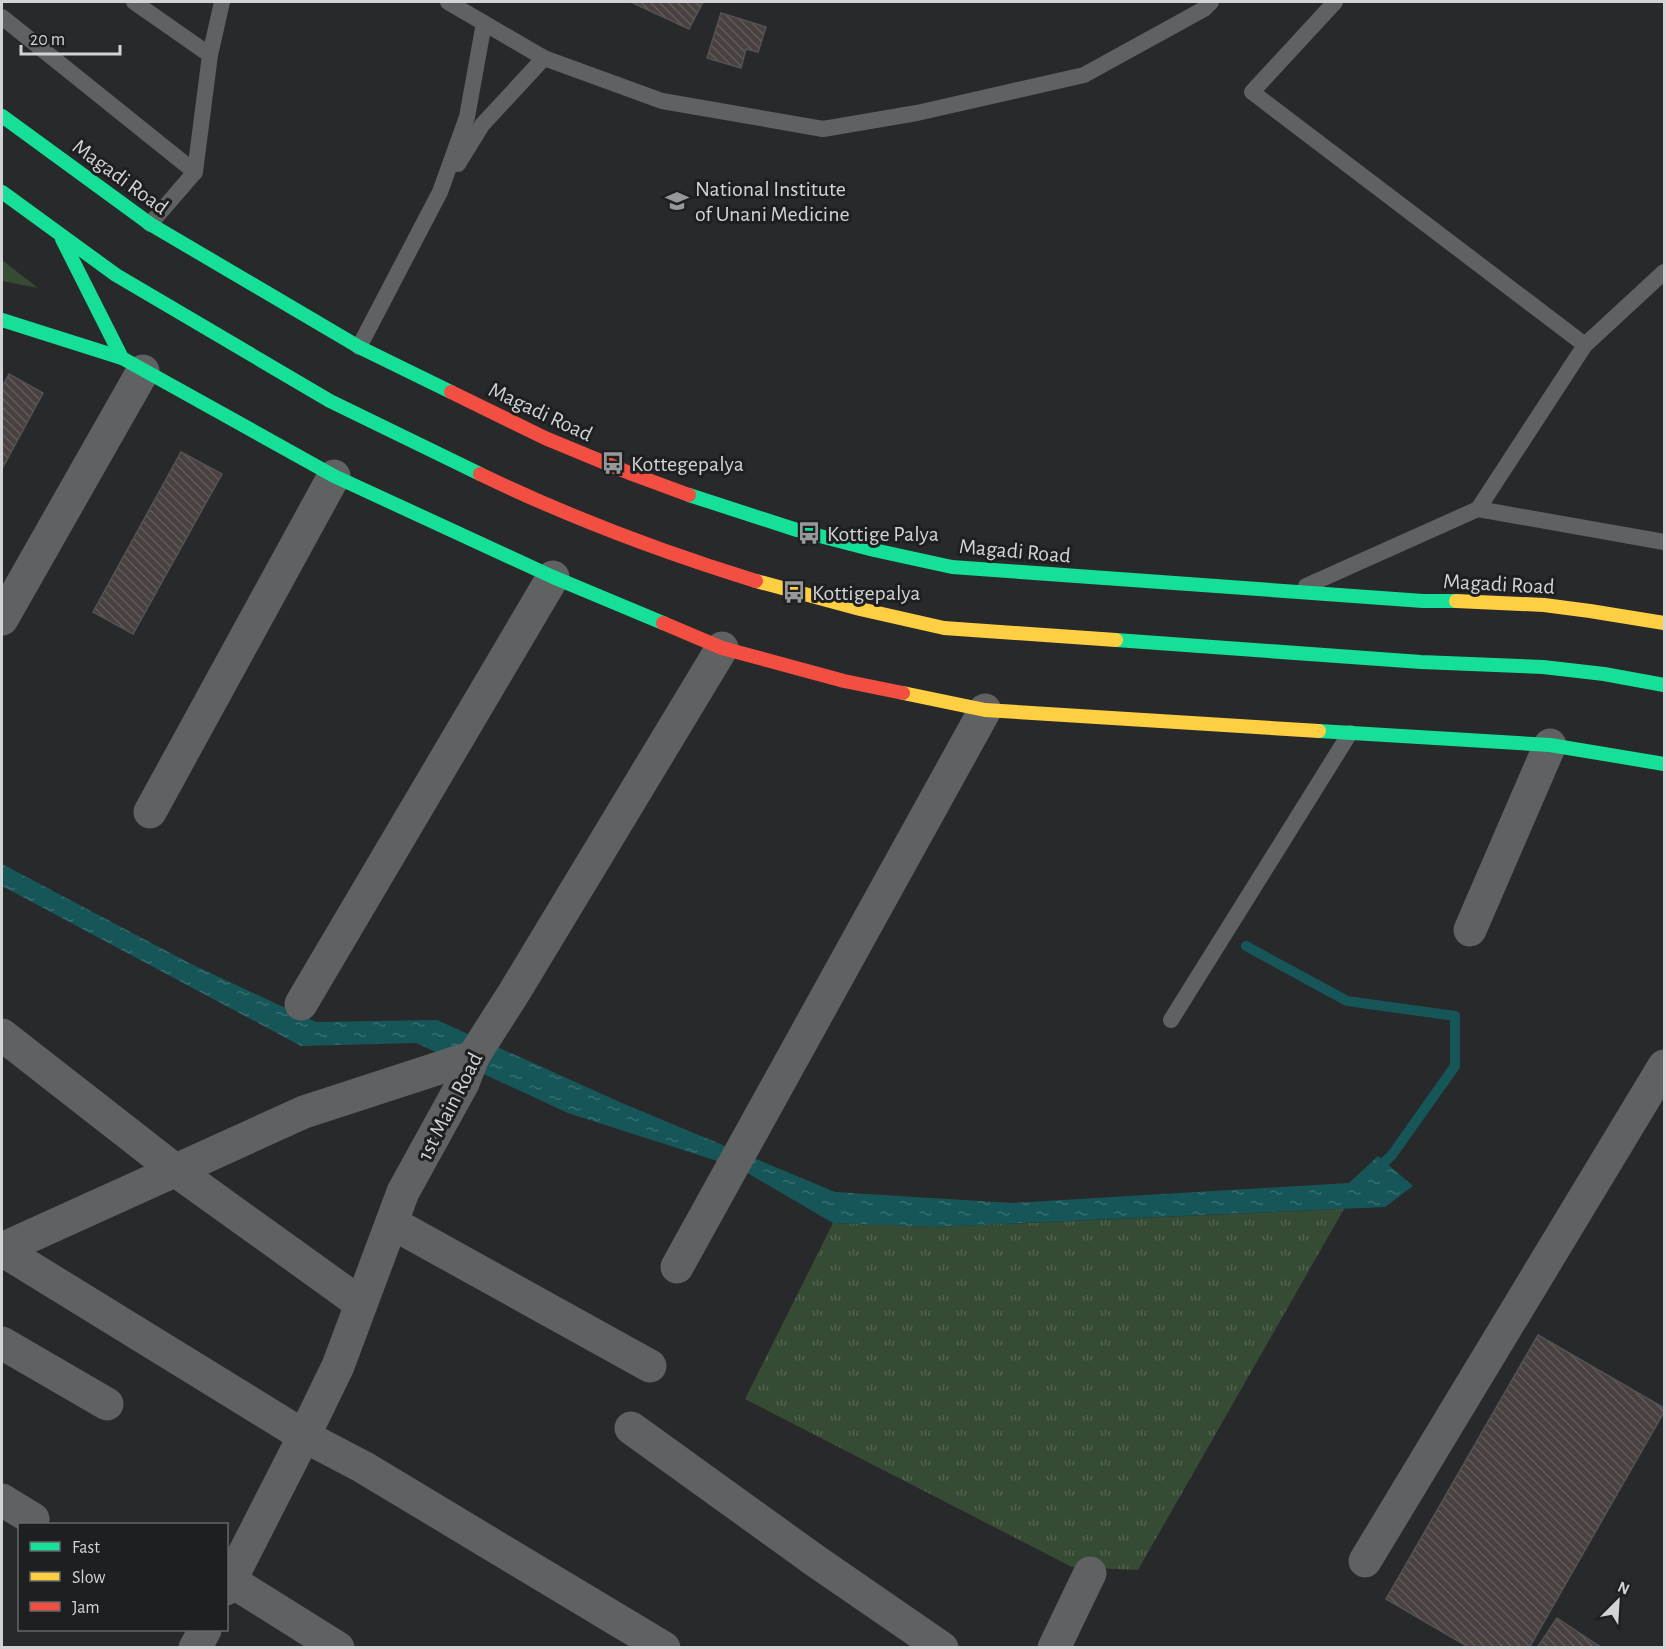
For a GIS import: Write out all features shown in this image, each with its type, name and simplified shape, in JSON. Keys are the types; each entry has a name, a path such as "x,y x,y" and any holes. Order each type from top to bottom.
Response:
{"main road":[{"name":"Magadi Road","path":"2,116 150,224 359,347 545,438 621,470 721,506 797,530 952,567 1423,601 1544,605 1604,612 1665,623"},
{"path":"2,192 116,275 330,401 519,493 610,531 781,589 944,628 1409,662 1539,666 1665,685"},
{"path":"59,234 133,365"},
{"path":"2,320 133,365 334,476 553,577 722,648 844,681 985,710 1550,745 1665,765"}],"street":[{"path":"2,619 133,365"},
{"path":"150,812 334,476"},
{"path":"301,1004 553,577"},
{"name":"1st Main Road","path":"229,1585 338,1366 403,1192 463,1083 473,1057 722,648"},
{"path":"677,1267 985,710"},
{"path":"1470,930 1550,745"},
{"path":"2,1035 175,1170 360,1304"},
{"path":"2,1249 304,1112 473,1057"},
{"path":"1365,1561 1665,1066"},
{"path":"392,1223 650,1366"},
{"path":"2,1249 304,1436 363,1467 664,1647"},
{"path":"2,1342 107,1404"},
{"path":"630,1428 817,1562 942,1647"},
{"path":"2,1500 33,1519"},
{"path":"1054,1647 1090,1573"},
{"path":"229,1585 338,1647"},
{"path":"195,1647 204,1631"}],"lane":[{"path":"134,2 210,55"},
{"path":"150,224 195,172 210,55 222,2"},
{"path":"448,2 543,58 662,101 823,129 917,113 1084,75 1204,9 1211,2"},
{"path":"1335,2 1252,92 1585,345"},
{"path":"2,17 195,172"},
{"path":"440,192 467,117 484,23"},
{"path":"359,347 440,192 482,124 543,58"},
{"path":"1294,592 1478,509 1585,345 1665,272"},
{"path":"1478,509 1665,542"},
{"path":"1171,1020 1350,733"}],"green space":[{"path":"2,260 38,288 2,281"},
{"path":"1344,1209 1138,1570 1072,1567 745,1399 833,1223 934,1227"}],"water":[{"path":"2,864 193,965 316,1022 437,1020 622,1103 835,1192 1012,1203 1349,1183 1378,1156 1413,1186 1385,1207 934,1227 833,1223 739,1168 568,1113 416,1043 301,1046 2,886"}],"building":[{"path":"631,2 703,2 689,29"},
{"path":"721,13 766,27 758,52 746,49 741,68 707,58"},
{"path":"9,374 43,393 2,469 2,387"},
{"path":"181,452 222,474 133,634 93,612"},
{"path":"1538,1335 1664,1408 1664,1412 1529,1648 1470,1648 1386,1599"},
{"path":"1557,1618 1602,1648 1537,1648"}],"waterway":[{"path":"1246,946 1347,1001 1455,1016 1455,1066 1392,1155 1375,1171"}],"traffic: fast":[{"path":"2,116 150,224 359,347 451,392"},
{"path":"2,192 116,275 330,401 480,474"},
{"path":"62,239 122,358"},
{"path":"2,320 122,358 334,476 553,577 663,623"},
{"path":"689,495 797,530 952,567 1423,601 1456,601"},
{"path":"1116,640 1421,662 1543,667 1604,674 1664,685"},
{"path":"1319,731 1550,745 1664,764"}],"traffic: slow":[{"path":"756,581 860,609 944,628 1116,640"},
{"path":"1456,601 1544,605 1664,623"},
{"path":"903,693 985,710 1319,731"}],"traffic: jam":[{"path":"451,392 545,438 689,495"},
{"path":"480,474 616,533 756,581"},
{"path":"663,623 722,648 844,681 903,693"}],"place":[{"name":"National Institute of Unani Medicine","path":"677,201"},
{"name":"Kottegepalya","path":"613,463"},
{"name":"Kottige Palya","path":"809,533"},
{"name":"Kottigepalya","path":"794,592"}]}
